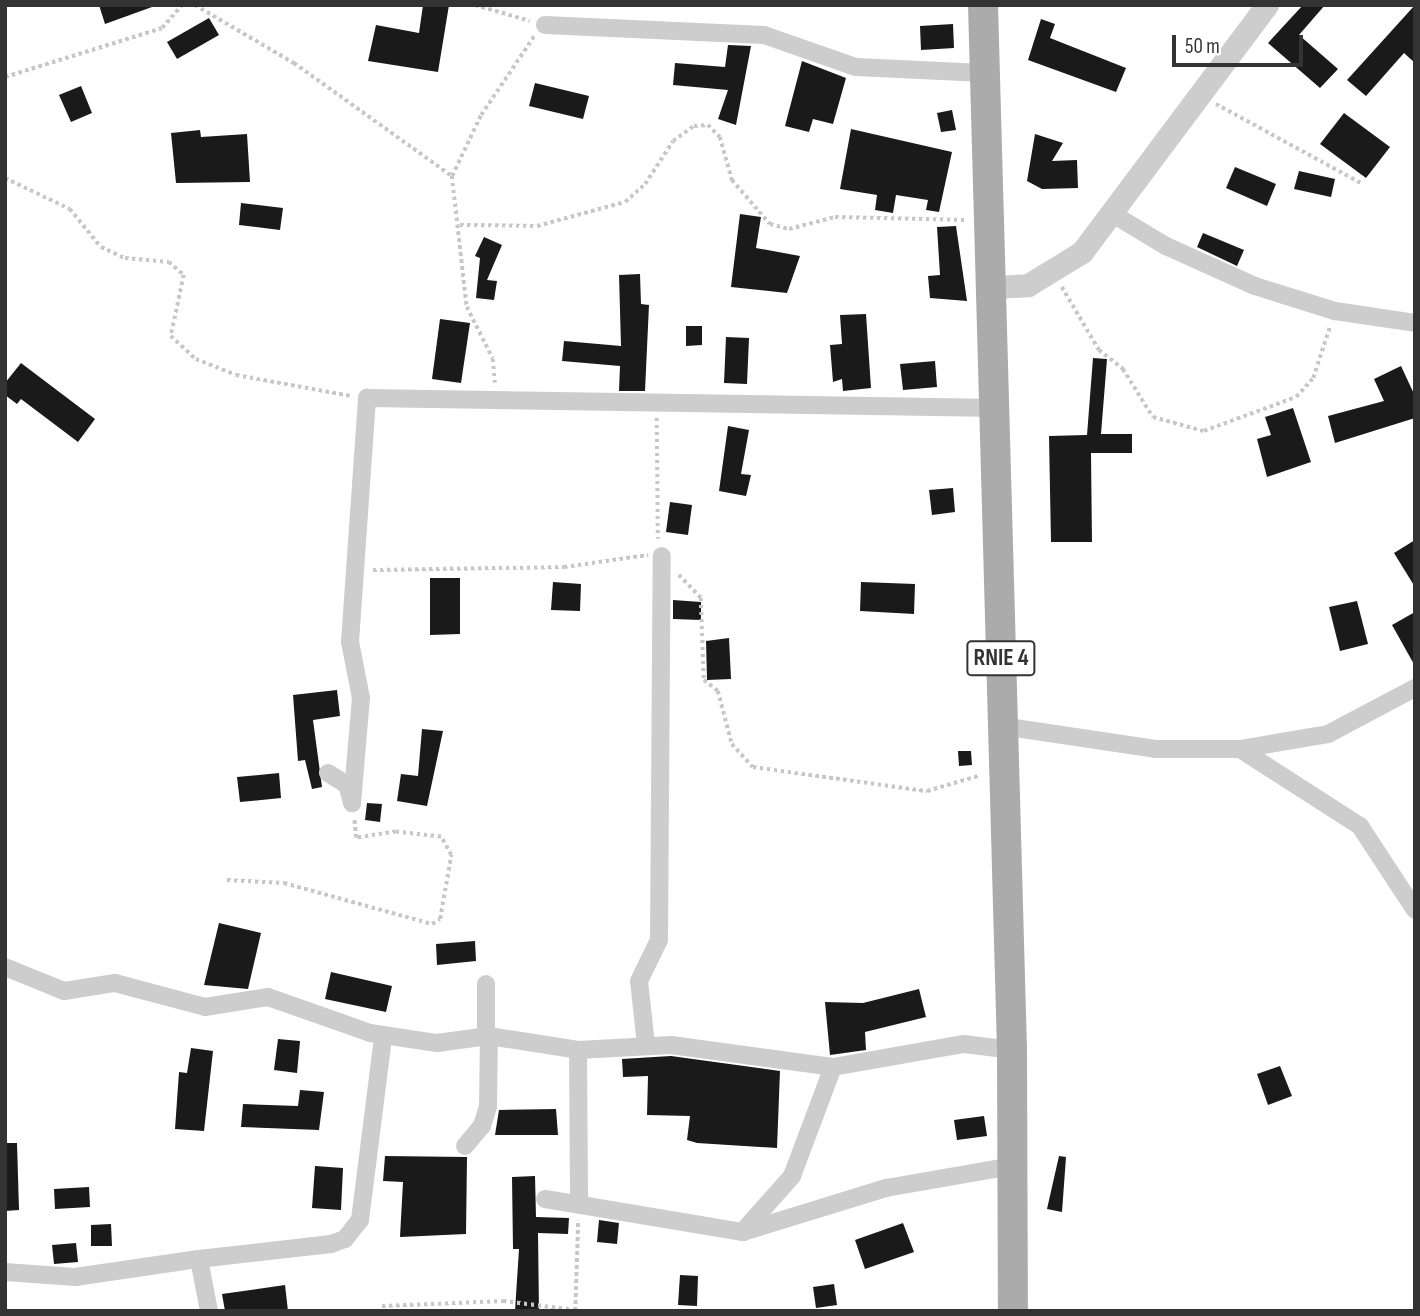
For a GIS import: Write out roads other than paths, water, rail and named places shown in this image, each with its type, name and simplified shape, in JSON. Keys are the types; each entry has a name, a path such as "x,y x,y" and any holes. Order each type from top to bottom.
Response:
{"main road":[{"name":"RNIE 4","path":"983,5 994,286 1002,726 1012,1050 1013,1311"}],"street":[{"path":"994,286 1028,285 1054,275 1082,252 1268,5"},
{"path":"545,25 764,35 856,66 984,73"},
{"path":"1111,213 1166,246 1255,286 1335,311 1415,323"},
{"path":"328,773 348,785 352,803 361,698 350,656 353,569 367,398 996,408"},
{"path":"646,1045 639,981 659,940 662,555"},
{"path":"1002,726 1142,747 1240,749 1328,734 1415,688"},
{"path":"1240,749 1360,826 1415,910"},
{"path":"5,967 64,991 115,983 205,1007 268,997 383,1037 437,1043 488,1036 578,1050 646,1045 708,1047 833,1067 964,1044 1012,1050"},
{"path":"465,1146 482,1126 488,1106 486,984"},
{"path":"5,1272 75,1277 345,1239 360,1220 365,1197 383,1037"},
{"path":"578,1050 579,1204"},
{"path":"743,1232 792,1176 833,1067"},
{"path":"545,1199 743,1232 886,1188 1012,1166"},
{"path":"199,1259 209,1311"}]}
